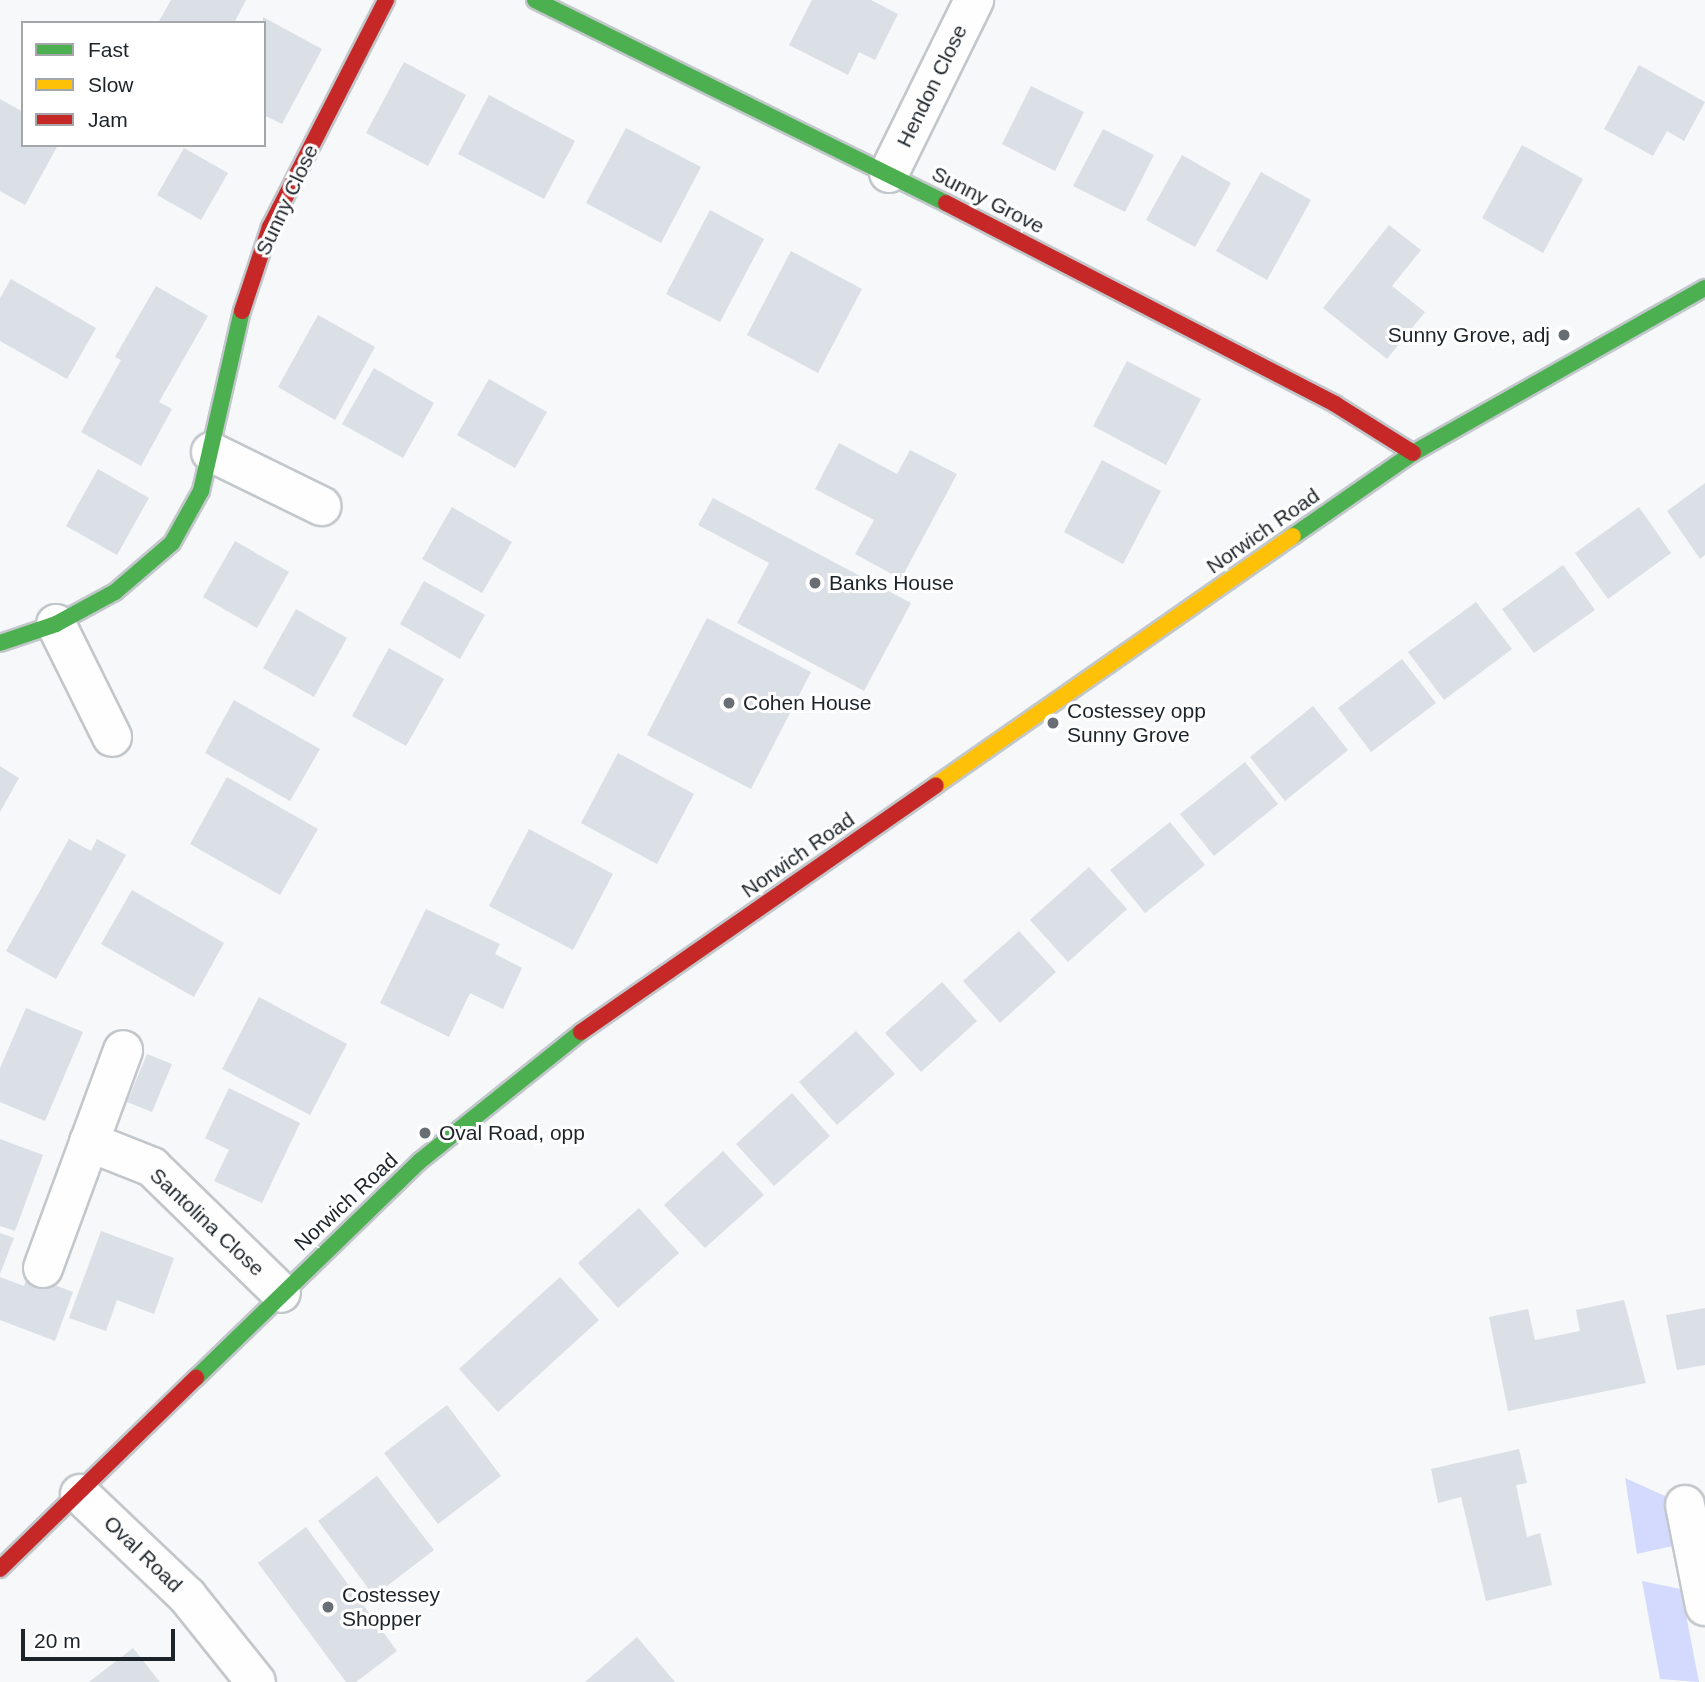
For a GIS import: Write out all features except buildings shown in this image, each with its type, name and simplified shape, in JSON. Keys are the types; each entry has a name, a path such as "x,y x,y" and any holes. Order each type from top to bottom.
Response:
{"street":[{"name":"Sunny Close","path":"0,643 56,624 115,592 172,543 201,491 234,336 270,227 386,0"},
{"name":"Sunny Grove","path":"535,0 889,173 1335,404 1413,453"},
{"name":"Hendon Close","path":"889,173 974,0"},
{"name":"Norwich Road","path":"0,1569 80,1494 281,1293 420,1161 567,1042 1413,453 1705,288"},
{"path":"211,452 321,506"},
{"path":"56,624 112,737"},
{"path":"43,1268 123,1050"},
{"name":"Santolina Close","path":"89,1142 152,1167 281,1293"},
{"name":"Oval Road","path":"80,1494 187,1596 256,1682"},
{"path":"1685,1505 1705,1606"}],"shaded area":[{"path":"1625,1478 1665,1496 1677,1545 1637,1554"},
{"path":"1642,1581 1681,1589 1699,1682 1660,1679"}],"traffic: fast":[{"path":"535,0 946,203"},
{"path":"1293,536 1413,453 1705,288"},
{"path":"0,643 56,624 115,592 172,543 201,491 242,311"},
{"path":"196,1378 420,1161 581,1032"}],"traffic: slow":[{"path":"936,785 1293,536"}],"traffic: jam":[{"path":"242,311 270,227 386,0"},
{"path":"946,203 1335,404 1413,453"},
{"path":"581,1032 936,785"},
{"path":"0,1569 196,1378"}],"place":[{"name":"Sunny Grove, adj","path":"1564,335"},
{"name":"Banks House","path":"815,583"},
{"name":"Cohen House","path":"729,703"},
{"name":"Costessey opp Sunny Grove","path":"1053,723"},
{"name":"Oval Road, opp","path":"425,1133"},
{"name":"Costessey Shopper","path":"328,1607"}]}
